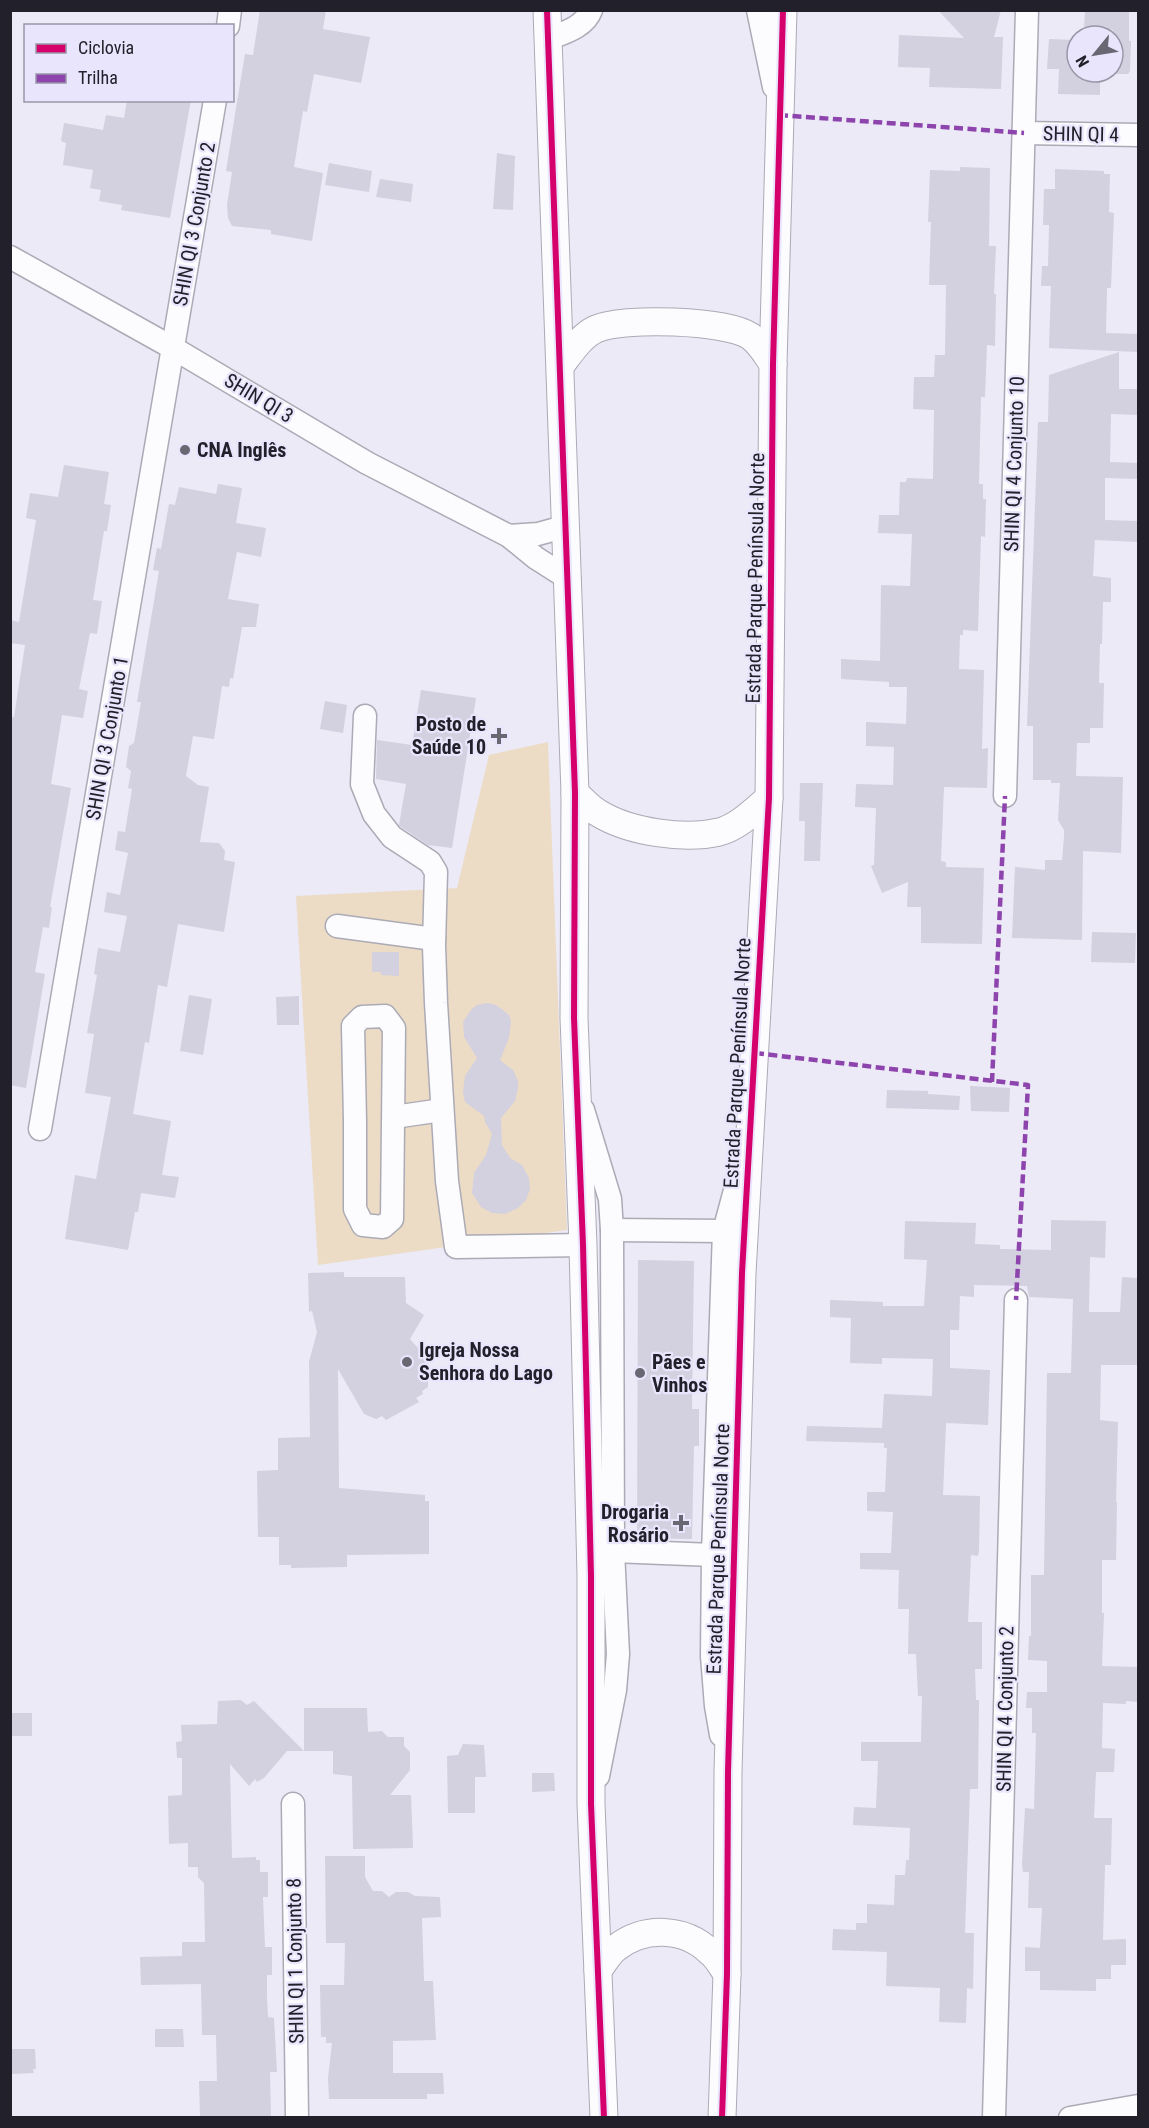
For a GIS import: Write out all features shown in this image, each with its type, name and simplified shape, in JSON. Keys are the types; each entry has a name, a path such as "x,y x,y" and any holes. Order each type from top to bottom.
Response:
{"main road":[{"path":"547,10 575,793 574,1018 583,1245 591,1576 591,1804 604,2118"},
{"name":"Estrada Parque Península Norte","path":"722,2118 727,1974 728,1772 742,1273 769,798 773,364 779,115 762,13"},
{"path":"561,365 580,341 595,330 619,324 657,322 702,324 736,330 748,335 758,343 773,364"},
{"path":"575,793 599,814 620,824 650,831 680,833 720,831 750,814 769,798"},
{"path":"598,1970 615,1949 637,1935 664,1931 690,1937 711,1952 727,1974"}],"street":[{"name":"SHIN QI 4 Conjunto 10","path":"1005,796 1027,10"},
{"path":"548,39 565,32 594,13"},
{"name":"SHIN QI 3 Conjunto 2","path":"173,348 215,102"},
{"name":"SHIN QI 4","path":"1024,133 1138,135"},
{"name":"SHIN QI 3","path":"10,256 367,462 436,500 509,536 541,562 568,579"},
{"name":"SHIN QI 3 Conjunto 1","path":"40,1129 173,348"},
{"path":"509,536 538,534 567,525"},
{"path":"364,716 362,784 374,814 392,837 430,862 436,872 435,1003 447,1181 456,1247 583,1245"},
{"path":"337,926 434,939"},
{"path":"385,1016 394,1028 394,1116 392,1219 383,1227 363,1225 355,1209 353,1026 362,1017 385,1016"},
{"path":"577,1089 610,1199 612,1230 613,1551 618,1654 615,1690 591,1804"},
{"path":"394,1116 442,1110"},
{"path":"728,1772 713,1679 713,1555 724,1231 739,1180 749,1127"},
{"path":"612,1230 724,1231"},
{"name":"SHIN QI 4 Conjunto 2","path":"994,2118 1016,1300"},
{"path":"613,1551 713,1555"},
{"name":"SHIN QI 1 Conjunto 8","path":"293,1804 297,2118"},
{"path":"1070,2118 1138,2106"}],"shaded area":[{"path":"548,742 567,1230 318,1265 296,896 457,888 489,755"}],"building":[{"path":"260,10 326,10 323,29 370,37 361,83 314,74 307,112 303,111 294,167 323,173 312,241 271,234 271,230 232,226 228,218 227,205 232,172 226,171 245,54 253,55"},
{"path":"938,10 1001,10 994,37 1003,37 1001,89 929,87 930,68 898,67 899,35 964,38"},
{"path":"1085,10 1129,10 1129,41 1131,41 1128,74 1125,74 1125,24 1084,24"},
{"path":"1049,39 1065,40 1065,84 1100,84 1100,95 1058,94 1059,69 1047,69"},
{"path":"127,102 191,102 170,218 121,210 122,205 99,201 101,190 90,188 93,170 63,165 66,143 61,141 64,123 103,130 106,115 124,118"},
{"path":"497,153 515,156 513,210 493,209"},
{"path":"329,163 372,171 369,192 325,185"},
{"path":"960,167 990,168 989,246 996,246 995,346 987,345 985,397 981,397 979,484 983,484 983,499 986,499 985,537 981,536 978,631 963,630 963,635 960,635 959,669 984,670 982,749 988,748 987,788 944,787 941,861 946,862 946,867 984,868 982,944 921,943 921,907 907,907 908,882 882,893 871,866 874,865 876,808 855,807 856,784 893,785 894,747 866,746 866,722 906,724 907,687 889,687 889,682 841,679 841,659 880,661 881,585 910,586 912,534 878,533 879,515 899,515 900,482 906,482 907,478 933,479 934,410 913,409 914,377 934,377 935,355 945,355 946,285 929,285 930,170 960,171"},
{"path":"1055,169 1104,171 1104,174 1110,174 1109,212 1114,213 1111,288 1107,288 1106,333 1138,334 1138,352 1049,348 1051,286 1041,286 1042,266 1048,266 1049,225 1043,225 1044,189 1055,189"},
{"path":"380,179 413,184 411,202 376,197"},
{"path":"1119,352 1119,389 1138,389 1138,415 1111,414 1110,462 1138,463 1138,479 1105,478 1105,520 1138,521 1138,542 1095,540 1093,576 1111,578 1111,602 1103,602 1102,644 1100,644 1099,683 1104,683 1103,728 1090,728 1090,743 1077,743 1076,776 1123,777 1121,853 1083,851 1082,940 1012,938 1015,867 1045,870 1045,860 1062,860 1064,837 1064,830 1058,820 1060,783 1051,783 1051,780 1033,780 1033,726 1027,726 1038,422 1048,422 1049,375"},
{"path":"64,465 109,472 104,504 111,505 107,531 104,531 93,600 102,601 97,634 90,633 79,689 88,691 83,718 62,715 51,784 71,788 50,907 52,907 49,928 43,927 35,972 45,974 26,1088 10,1085 10,717 14,717 25,645 10,643 10,620 19,622 36,520 26,518 30,493 58,497"},
{"path":"218,484 242,488 236,523 266,528 261,557 237,552 228,599 259,604 256,627 242,627 233,679 230,678 229,687 222,686 214,739 193,736 186,776 198,785 209,787 200,842 219,843 225,851 224,860 235,862 224,932 178,924 167,987 158,985 149,1043 145,1042 133,1114 171,1121 162,1175 179,1177 175,1198 141,1193 128,1250 65,1239 75,1175 96,1179 111,1097 85,1093 94,1034 87,1033 97,975 94,974 98,948 120,952 127,916 104,912 107,892 120,895 128,853 115,850 118,831 125,832 132,789 128,788 131,771 126,767 129,746 134,743 141,702 137,702 159,571 153,570 157,548 161,549 169,504 175,505 179,487 216,494"},
{"path":"421,690 476,698 452,848 428,845 401,827 399,825 406,784 376,779 377,740 412,745"},
{"path":"325,701 347,705 343,733 320,729"},
{"path":"800,783 823,783 820,861 804,861 805,821 799,821"},
{"path":"1092,932 1136,933 1135,963 1091,962"},
{"path":"372,952 399,952 399,976 372,972"},
{"path":"189,995 212,999 203,1055 180,1051"},
{"path":"299,996 299,1025 277,1025 276,997"},
{"path":"487,1003 503,1010 509,1015 511,1021 509,1038 500,1060 513,1070 518,1081 518,1088 515,1101 501,1118 502,1145 510,1158 522,1165 529,1178 530,1189 526,1200 518,1208 505,1214 492,1213 481,1207 472,1193 474,1173 486,1155 492,1134 484,1116 465,1102 463,1092 465,1076 477,1058 464,1037 463,1022 477,1005"},
{"path":"970,1086 1010,1088 1009,1112 971,1111"},
{"path":"887,1090 928,1091 928,1094 960,1096 959,1110 886,1108"},
{"path":"1051,1220 1106,1221 1105,1258 1090,1257 1089,1312 1120,1312 1122,1277 1138,1278 1137,1365 1101,1365 1100,1420 1118,1422 1116,1560 1102,1560 1102,1613 1104,1613 1102,1666 1138,1667 1138,1702 1103,1703 1102,1748 1115,1749 1114,1772 1096,1772 1094,1818 1112,1818 1111,1865 1105,1865 1103,1940 1126,1939 1126,1965 1111,1965 1111,1979 1096,1979 1096,1991 1040,1990 1040,1971 1025,1971 1025,1947 1040,1948 1042,1908 1028,1908 1029,1872 1023,1872 1022,1864 1025,1808 1034,1809 1036,1733 1032,1733 1032,1708 1026,1708 1027,1692 1047,1692 1047,1661 1028,1660 1029,1636 1031,1636 1031,1575 1044,1575 1047,1373 1071,1373 1073,1299 1029,1297 1027,1286 974,1285 974,1297 960,1296 959,1330 950,1330 950,1368 990,1370 988,1425 946,1423 943,1495 980,1496 979,1550 978,1556 971,1555 968,1622 982,1622 982,1669 975,1669 976,1700 979,1700 978,1789 970,1789 965,1933 974,1933 973,1989 967,1988 966,2023 939,2022 940,1988 886,1986 887,1952 832,1950 833,1929 856,1930 856,1923 867,1923 867,1904 894,1905 895,1875 905,1875 906,1860 909,1860 910,1828 853,1825 854,1807 876,1808 878,1761 861,1761 861,1742 921,1742 922,1696 918,1696 916,1654 908,1654 909,1609 898,1609 899,1570 860,1569 860,1553 891,1553 893,1512 867,1511 867,1492 885,1492 887,1448 884,1448 884,1443 806,1441 807,1426 882,1428 884,1394 932,1396 933,1359 882,1358 882,1364 850,1363 851,1318 830,1317 830,1300 883,1302 883,1306 924,1306 927,1260 904,1259 905,1221 976,1223 975,1244 1000,1245 1000,1249 1051,1250"},
{"path":"638,1260 694,1261 692,1409 699,1409 699,1446 694,1446 692,1539 637,1538"},
{"path":"344,1272 344,1277 405,1277 406,1303 424,1315 410,1339 423,1354 428,1371 428,1387 416,1398 419,1402 386,1420 382,1416 376,1419 364,1414 338,1369 339,1488 425,1495 425,1501 429,1501 429,1554 347,1555 347,1567 291,1568 291,1565 279,1565 279,1537 258,1537 257,1471 278,1470 278,1438 310,1437 309,1362 317,1332 312,1311 309,1312 308,1273"},
{"path":"241,1700 247,1705 254,1701 304,1751 287,1751 264,1778 257,1782 255,1779 249,1786 230,1764 232,1858 256,1857 256,1860 260,1860 260,1872 268,1872 268,1897 263,1897 265,1947 272,1947 272,1975 267,1975 267,1998 268,2017 274,2018 277,2072 270,2072 271,2118 200,2118 199,2081 217,2081 216,2035 202,2035 201,1984 141,1985 140,1957 182,1956 182,1942 205,1942 204,1883 198,1877 198,1867 188,1867 188,1843 169,1844 168,1796 182,1795 182,1758 177,1758 176,1742 182,1741 181,1725 217,1724 218,1701"},
{"path":"304,1708 367,1708 368,1732 382,1731 388,1737 404,1737 404,1746 410,1752 410,1770 390,1795 411,1795 413,1848 353,1849 352,1776 333,1774 333,1751 304,1751"},
{"path":"10,1713 32,1713 32,1736 10,1736"},
{"path":"463,1744 484,1745 486,1777 475,1777 475,1813 448,1813 447,1756 458,1755"},
{"path":"532,1773 554,1773 555,1791 532,1792"},
{"path":"325,1856 365,1856 365,1877 373,1891 382,1891 389,1897 396,1892 408,1892 415,1896 440,1897 441,1917 422,1918 424,1981 433,1981 436,2040 393,2041 393,2073 443,2073 444,2094 427,2094 427,2099 329,2099 328,2078 332,2043 326,2043 326,2037 321,2037 320,1985 344,1985 345,1943 326,1943"},
{"path":"155,2029 183,2029 184,2047 155,2047"},
{"path":"10,2049 35,2049 36,2069 33,2069 34,2073 10,2074"}],"marked path":[{"path":"779,115 1024,133"},
{"path":"992,1082 1005,796"},
{"path":"755,1053 1028,1085 1016,1300"}],"cycle path":[{"path":"547,10 575,793 574,1018 583,1245 591,1576 591,1804 604,2118"},
{"path":"722,2118 727,1974 728,1772 742,1273 769,798 773,364 783,10"}],"place":[{"name":"CNA Inglês","path":"185,450"},
{"name":"Posto de Saúde 10","path":"499,736"},
{"name":"Igreja Nossa Senhora do Lago","path":"407,1362"},
{"name":"Pães e Vinhos","path":"640,1373"},
{"name":"Drogaria Rosário","path":"681,1523"}]}
